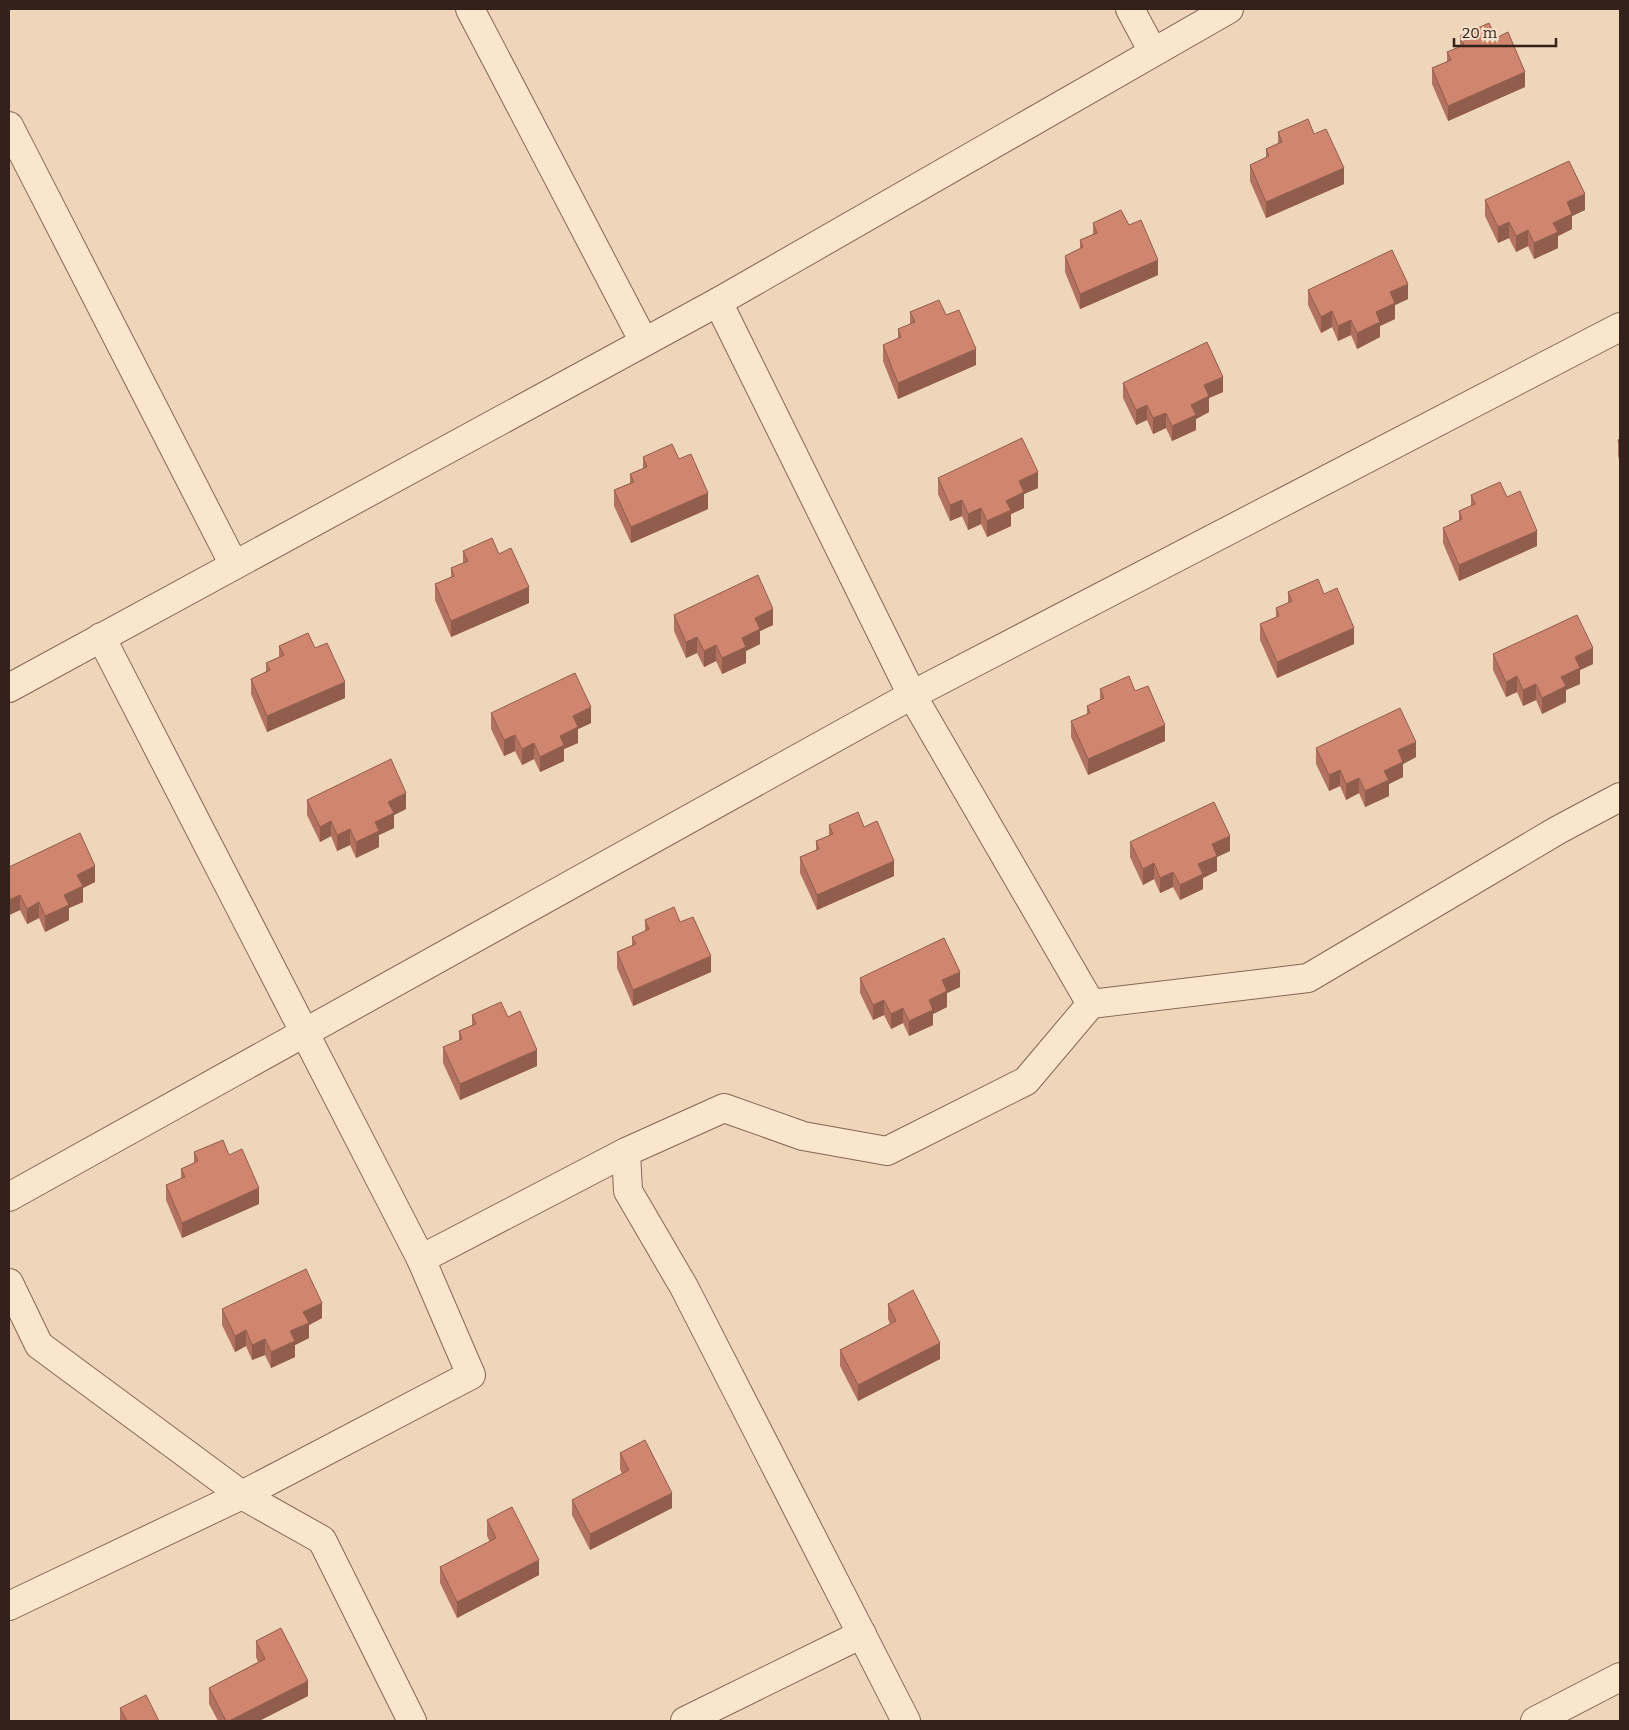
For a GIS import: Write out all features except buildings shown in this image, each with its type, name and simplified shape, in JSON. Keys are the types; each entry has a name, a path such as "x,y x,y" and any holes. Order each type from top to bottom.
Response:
{"street":[{"path":"470,9 644,342"},
{"path":"1130,9 1153,52"},
{"path":"9,688 718,302 1229,9"},
{"path":"9,126 234,565"},
{"path":"718,302 912,695 1091,1004"},
{"path":"9,1197 912,695 1620,327"},
{"path":"9,1606 242,1495 470,1375 421,1259 101,637"},
{"path":"421,1259 626,1152 724,1108 803,1136 887,1151 1026,1081 1091,1004 1308,978 1558,830 1620,797"},
{"path":"626,1152 628,1191 684,1287 906,1721"},
{"path":"9,1283 39,1345 242,1495 322,1540 412,1721"},
{"path":"686,1721 862,1634"},
{"path":"1535,1721 1620,1677"}]}
